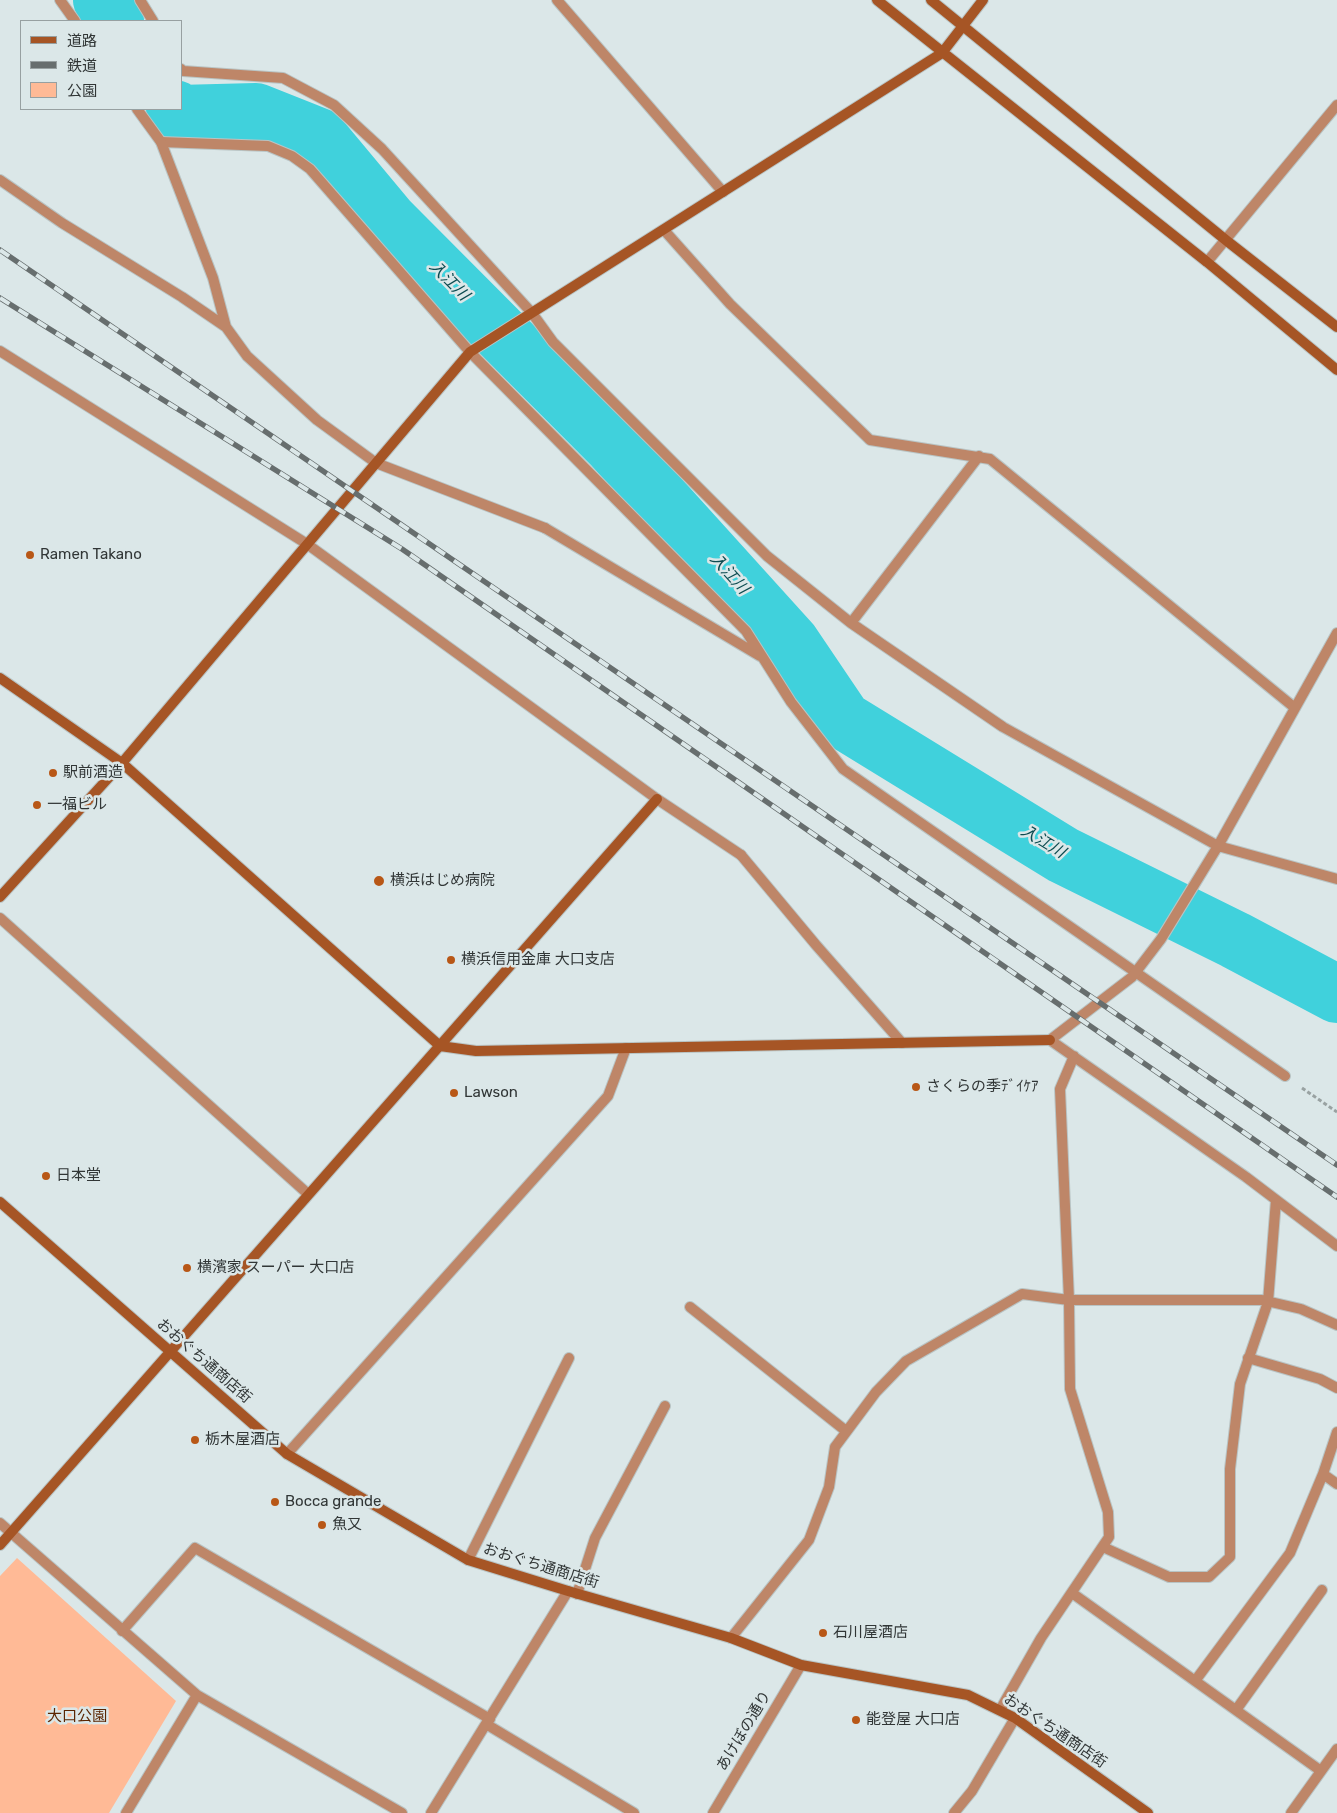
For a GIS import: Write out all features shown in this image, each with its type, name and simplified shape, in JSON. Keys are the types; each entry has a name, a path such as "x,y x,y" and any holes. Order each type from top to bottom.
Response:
{"street":[{"path":"60,0 74,20"},
{"path":"140,0 152,20"},
{"path":"558,0 723,192"},
{"path":"877,0 1207,262 1337,370"},
{"path":"931,0 1226,241 1337,327"},
{"path":"0,897 122,762 474,349 942,53 983,0"},
{"path":"182,70 283,78 334,106 382,149 532,313 553,342 767,556 851,623 1003,727 1218,846 1337,878"},
{"path":"1207,262 1337,105"},
{"path":"138,110 161,142 213,278 226,327"},
{"path":"161,142 268,146 292,156 310,169 474,349 746,631 791,702 843,769 1285,1076"},
{"path":"0,180 62,223 182,297 226,327 248,356 317,420 376,463 545,528 763,657"},
{"path":"664,230 730,304 870,440 990,459 1295,708"},
{"path":"0,350 307,544 657,799 741,855 816,946 902,1042"},
{"path":"851,623 979,456"},
{"path":"1050,1040 1110,996 1136,971 1161,939 1218,846 1337,634"},
{"path":"0,678 122,762 440,1046 476,1051 1050,1040 1276,1200 1337,1246"},
{"path":"0,1545 657,799"},
{"path":"0,918 308,1194"},
{"path":"287,1454 608,1096 626,1048"},
{"path":"1000,1710 1041,1638 1109,1537 1108,1512 1070,1389 1069,1300 1060,1089 1074,1056"},
{"path":"1103,1547 1169,1577 1210,1577 1230,1557 1230,1469 1240,1384 1268,1302 1276,1200"},
{"name":"おおぐち通商店街","path":"0,1202 287,1454 468,1560 572,1593 731,1638 801,1665 968,1695 1015,1718 1148,1813"},
{"path":"731,1638 809,1540 829,1487 835,1447 876,1392 906,1361 1022,1294 1069,1300 1268,1302 1300,1309 1337,1325"},
{"path":"690,1307 846,1431"},
{"path":"468,1560 569,1358"},
{"path":"1248,1358 1320,1379 1337,1388"},
{"path":"432,1813 488,1722 572,1593 595,1538 665,1406"},
{"path":"1195,1680 1290,1553 1323,1474 1337,1432"},
{"path":"1323,1474 1337,1484"},
{"path":"0,1523 197,1696 402,1813"},
{"path":"122,1631 195,1548 488,1722 634,1813"},
{"path":"1236,1710 1322,1590"},
{"path":"1072,1593 1321,1771"},
{"name":"あけぼの通り","path":"713,1813 801,1665"},
{"path":"126,1813 197,1696"},
{"path":"954,1813 972,1791 1015,1718"},
{"path":"1291,1813 1337,1749"}],"path":[{"path":"1285,1076 1337,1112"}],"green space":[{"name":"大口公園","path":"17,1558 176,1701 109,1813 0,1813 0,1576"}],"waterway":[{"name":"入江川","path":"102,0 114,20"},
{"name":"入江川","path":"176,110 179,114 256,112 319,137 389,221 612,445 791,643 843,720 1063,855 1235,940 1337,994"}],"railway":[{"path":"0,250 1337,1165"},
{"path":"0,298 402,549 1337,1197"}],"place":[{"name":"Ramen Takano","path":"30,555"},
{"name":"駅前酒造","path":"53,773"},
{"name":"一福ビル","path":"37,805"},
{"name":"横浜はじめ病院","path":"379,881"},
{"name":"横浜信用金庫 大口支店","path":"451,960"},
{"name":"さくらの季ﾃﾞｲｹｱ","path":"916,1087"},
{"name":"Lawson","path":"454,1093"},
{"name":"日本堂","path":"46,1176"},
{"name":"横濱家 スーパー 大口店","path":"187,1268"},
{"name":"栃木屋酒店","path":"195,1440"},
{"name":"Bocca grande","path":"275,1502"},
{"name":"魚又","path":"322,1525"},
{"name":"石川屋酒店","path":"823,1633"},
{"name":"能登屋 大口店","path":"856,1720"}]}
